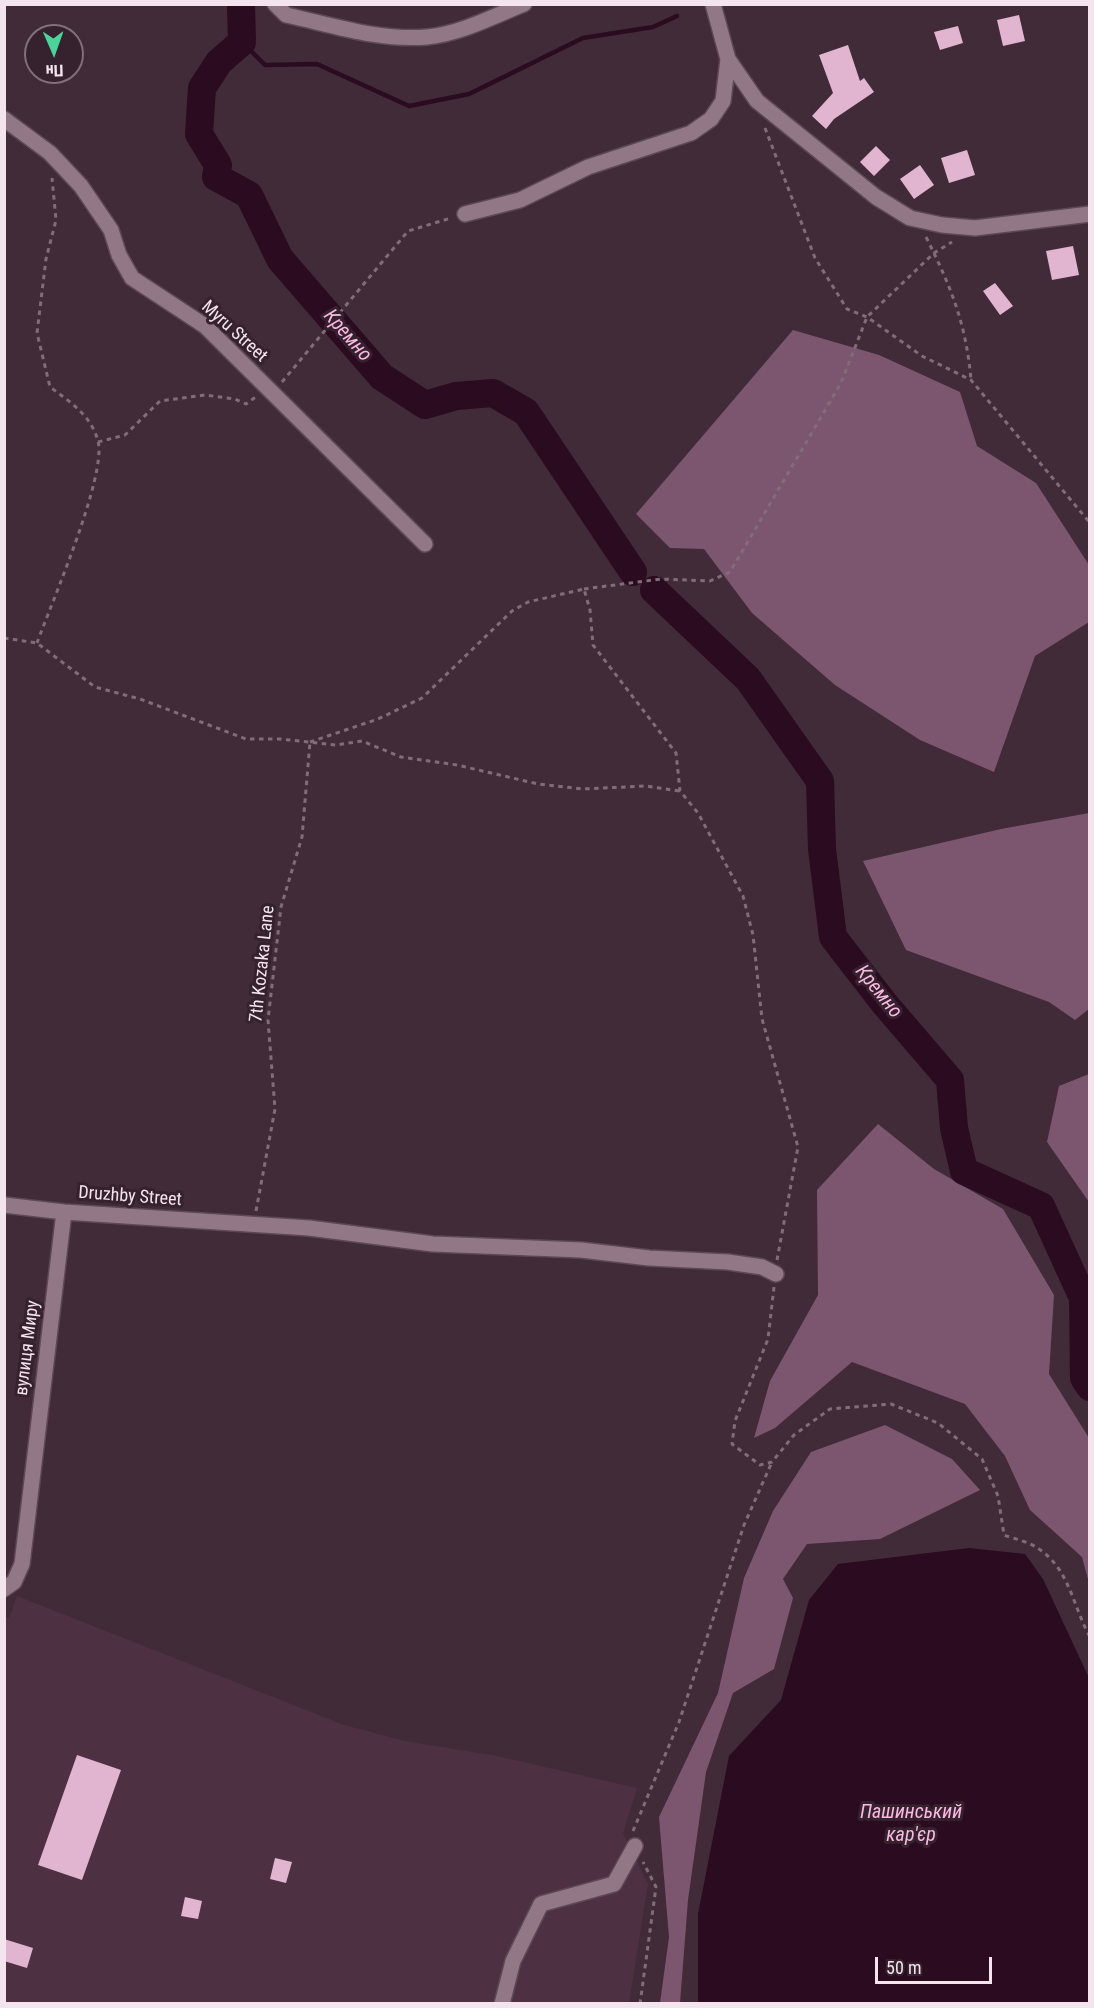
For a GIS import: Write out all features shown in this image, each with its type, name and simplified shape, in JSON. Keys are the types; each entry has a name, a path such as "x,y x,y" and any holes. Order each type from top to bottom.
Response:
{"street":[{"path":"275,4 286,15 385,37 429,37 458,30 524,4"},
{"path":"713,4 728,58 757,101 876,197 910,218 942,225 975,228 1089,214"},
{"path":"465,214 520,200 588,166 691,133 711,119 723,101 728,58"},
{"name":"Myru Street","path":"4,118 50,153 81,186 111,230 119,255 132,278 205,326 425,544"},
{"name":"Druzhby Street","path":"4,1205 64,1212 309,1228 433,1244 582,1250 649,1258 728,1262 762,1268 776,1274"},
{"name":"вулиця Миру","path":"4,1589 14,1582 22,1564 64,1212"},
{"path":"502,2004 513,1961 541,1904 614,1884 635,1846"}],"path":[{"path":"757,101 774,157 815,258 847,309 867,317 922,356 971,380 1089,523"},
{"path":"37,643 93,492 98,442 82,410 50,387 37,333 45,259 56,220 50,153"},
{"path":"98,442 125,435 160,402 205,396 235,399 246,404 268,389 306,356 408,231 465,214"},
{"path":"310,742 378,718 422,698 512,611 528,602 584,589 661,579 710,581 730,572 841,383 867,317 934,253 975,228"},
{"path":"934,253 954,294 968,346 971,380"},
{"path":"584,589 590,610 593,645 676,753 680,791 698,813 743,896 753,935 762,1019 798,1147 778,1245 768,1339 735,1421 732,1444 760,1465 772,1462"},
{"path":"4,638 37,643 95,687 140,699 246,739 280,739 336,745 362,741 401,757 457,765 538,784 582,789 646,786 680,791"},
{"name":"7th Kozaka Lane","path":"254,1226 275,1109 268,1020 279,918 302,837 310,742"},
{"path":"640,2004 656,1887 635,1846 632,1827 679,1722 744,1525 772,1462 794,1435 830,1409 891,1404 938,1423 982,1459 999,1496 1004,1535 1039,1548 1067,1578 1080,1620 1089,1637"}],"shaded area":[{"path":"793,330 879,355 960,392 977,446 1036,483 1089,565 1089,622 1035,656 994,772 920,740 835,685 752,613 704,549 670,548 636,514"},
{"path":"1089,813 1089,1009 1075,1020 1049,1002 906,950 863,861 1001,829"},
{"path":"1089,1074 1089,1202 1047,1142 1059,1086"},
{"path":"878,1124 934,1169 1003,1209 1054,1295 1049,1374 1089,1438 1089,1583 1082,1557 1030,1510 1005,1456 965,1404 852,1362 775,1428 754,1438 770,1381 818,1295 817,1190"},
{"path":"885,1425 952,1459 980,1490 880,1539 807,1544 783,1579 793,1598 774,1669 733,1693 706,1772 688,1900 680,2003 660,2003 669,1937 659,1817 718,1693 744,1578 773,1511 811,1452"},
{"path":"17,1596 344,1725 405,1741 497,1756 637,1788 623,1833 648,1884 629,2003 5,2003 4,1616 9,1618"}],"water":[{"name":"Пашинський кар'єр","path":"969,1548 1025,1554 1043,1579 1089,1678 1089,2003 698,2003 698,1914 729,1756 781,1700 809,1600 838,1564"}],"building":[{"path":"1019,15 1025,41 1003,46 997,20"},
{"path":"958,26 963,43 940,50 934,32"},
{"path":"848,45 860,81 864,78 874,92 834,119 826,129 812,116 833,93 819,55"},
{"path":"876,146 890,160 874,176 860,162"},
{"path":"967,150 975,175 949,183 941,158"},
{"path":"920,165 934,185 914,199 900,179"},
{"path":"1073,246 1079,275 1052,280 1046,251"},
{"path":"995,283 1013,306 1000,315 983,291"},
{"path":"77,1755 121,1770 82,1880 38,1865"},
{"path":"275,1858 292,1862 286,1883 270,1879"},
{"path":"185,1897 202,1901 198,1919 181,1916"},
{"path":"4,1939 33,1948 27,1968 4,1961"}],"waterway":[{"name":"Кремно","path":"241,4 242,42 219,62 202,88 199,134 218,165 216,177 249,195 280,259 382,377 425,405 456,396 493,393 526,412 633,572"},
{"path":"242,42 265,65 317,64 409,106 469,94 583,38 653,27 677,16"},
{"name":"Кремно","path":"654,590 748,679 820,781 822,849 833,937 884,1003 950,1080 954,1128 964,1171 1041,1206 1083,1298 1084,1378 1090,1387"}]}
